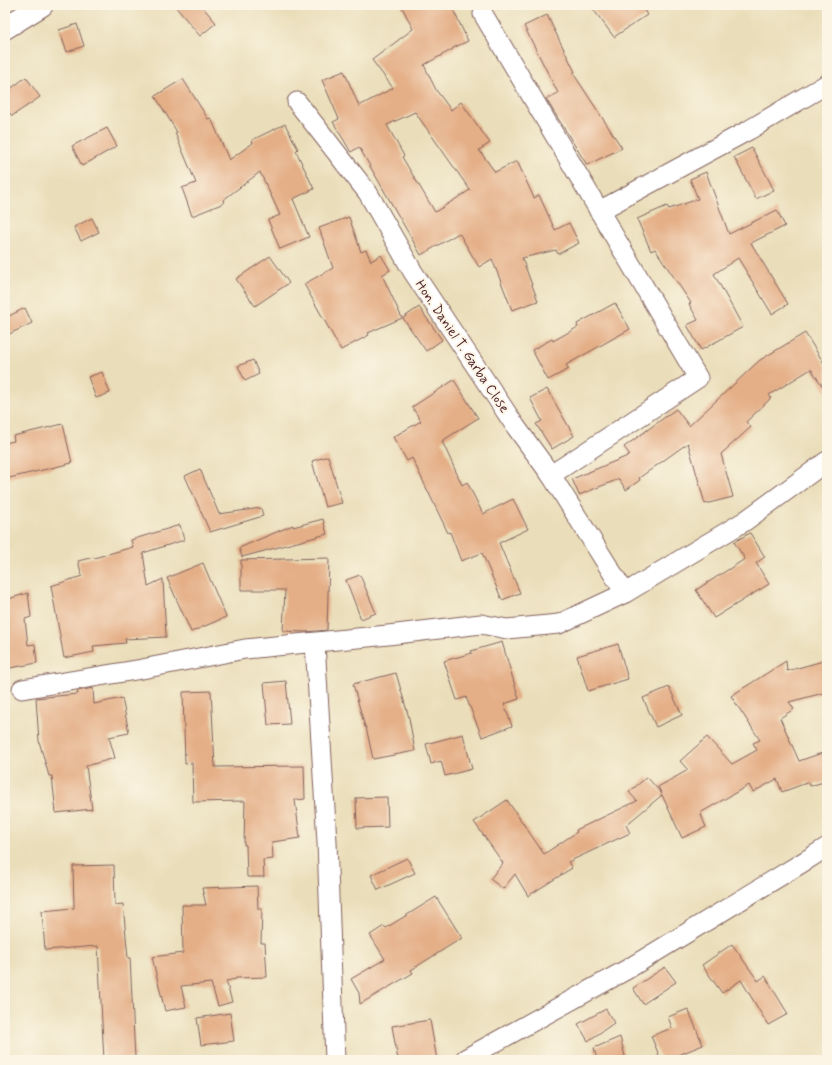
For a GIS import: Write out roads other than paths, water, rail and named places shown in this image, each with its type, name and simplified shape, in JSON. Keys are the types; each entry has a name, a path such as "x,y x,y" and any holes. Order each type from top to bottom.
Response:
{"highway":[{"path":"5,28 42,5"}],"street":[{"path":"483,14 698,378 551,475"},
{"path":"599,211 749,130 827,84"},
{"name":"Hon. Daniel T. Garba Close","path":"297,102 368,193 413,272 516,427 551,475 625,593"},
{"path":"22,689 142,669 245,649 315,643 481,624 507,629 559,624 625,593 745,521 827,461"},
{"path":"315,643 327,842 335,1060"},
{"path":"465,1059 626,970 827,847"}]}
